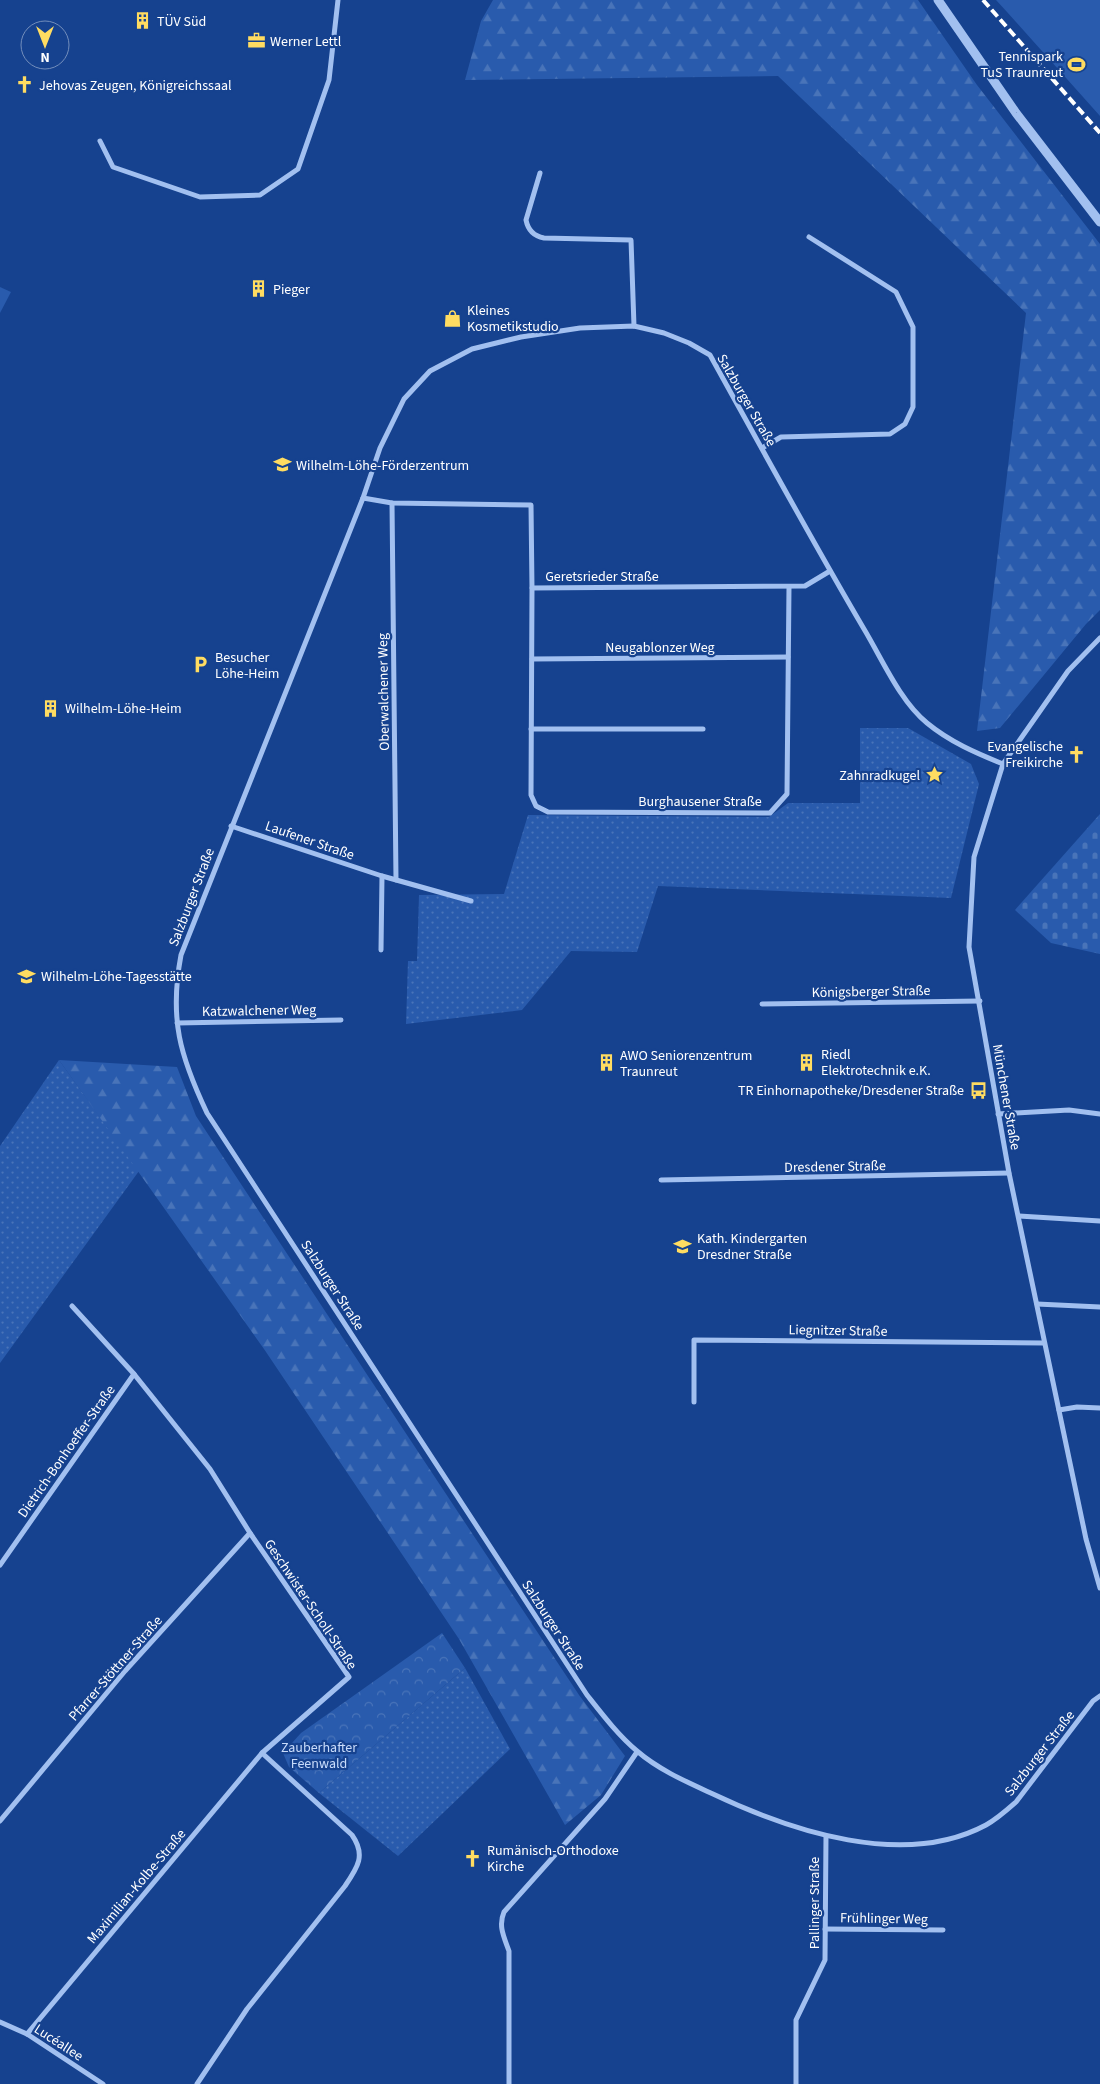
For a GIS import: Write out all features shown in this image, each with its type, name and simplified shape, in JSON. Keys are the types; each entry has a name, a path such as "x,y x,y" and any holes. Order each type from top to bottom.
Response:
{"street":[{"path":"100,141 113,167 200,197 260,195 298,169 329,80 338,0"},
{"path":"938,0 1016,113 1100,222"},
{"path":"540,173 526,220 527,226 536,236 544,238 631,240 634,326"},
{"path":"762,448 781,437 890,434 905,424 913,407 913,326 896,292 808,237"},
{"name":"Salzburger Straße","path":"1003,764 968,750 947,737 926,722 907,702 830,571 710,355 689,343 664,333 634,326 580,328 521,337 472,349 430,371 404,399 380,448 363,498 181,955 176,986 176,1023 190,1076 207,1114 586,1695 609,1723 637,1752 658,1766 737,1806 781,1823 826,1836 873,1843 902,1845 932,1843 956,1837 986,1825 1016,1802 1093,1701 1100,1696"},
{"name":"Geretsrieder Straße","path":"363,498 392,503 531,505 532,588 788,587 805,586 830,571"},
{"name":"Oberwalchener Weg","path":"392,503 396,880"},
{"name":"Burghausener Straße","path":"532,588 531,795 536,806 548,812 770,813 787,794 788,587"},
{"name":"Münchener Straße","path":"1100,638 1068,671 1003,764 974,857 969,947 1009,1173 1086,1539 1100,1588"},
{"name":"Neugablonzer Weg","path":"532,659 788,657"},
{"path":"531,729 703,729"},
{"name":"Laufener Straße","path":"231,826 382,876 471,901"},
{"path":"381,950 382,876"},
{"name":"Königsberger Straße","path":"762,1004 980,1001"},
{"name":"Katzwalchener Weg","path":"176,1023 341,1020"},
{"path":"998,1114 1069,1110 1100,1114"},
{"name":"Dresdener Straße","path":"661,1180 1009,1173"},
{"path":"1019,1216 1100,1221"},
{"path":"1037,1304 1100,1307"},
{"name":"Geschwister-Scholl-Straße","path":"72,1306 134,1374 210,1469 250,1533 349,1677 262,1753"},
{"name":"Liegnitzer Straße","path":"694,1402 694,1340 1044,1343"},
{"name":"Dietrich-Bonhoeffer-Straße","path":"0,1565 134,1374"},
{"path":"1059,1410 1077,1407 1100,1408"},
{"name":"Pfarrer-Stöttner-Straße","path":"0,1821 125,1671 250,1533"},
{"path":"509,2084 509,1951 502,1933 504,1912 606,1799 637,1752"},
{"path":"197,2084 247,2008 345,1886 354,1872 360,1857 360,1846 352,1835 262,1753"},
{"name":"Maximilian-Kolbe-Straße","path":"26,2034 262,1753"},
{"name":"Pallinger Straße","path":"796,2084 796,2020 825,1960 826,1836"},
{"name":"Frühlinger Weg","path":"825,1929 943,1930"},
{"name":"Lucéallee","path":"1,2025 26,2034 103,2084"}],"green space":[{"path":"493,0 918,0 977,85 1100,244 1100,610 1086,624 1000,728 977,731 1026,313 778,76 465,80 481,21"},
{"name":"Tennispark TuS Traunreut","path":"996,0 1100,0 1100,116 1007,12"},
{"path":"0,287 11,292 0,313"},
{"path":"860,728 908,728 971,764 979,784 951,898 658,886 637,952 571,951 522,1010 406,1024 408,961 417,961 419,895 504,894 528,815 769,817 788,803 860,803"},
{"path":"1100,814 1100,954 1051,943 1015,910"},
{"path":"59,1060 139,1171 0,1363 0,1146"},
{"path":"59,1060 177,1067 196,1116 579,1695 625,1756 601,1795 565,1825 459,1639 264,1349"},
{"name":"Zauberhafter Feenwald","path":"442,1633 465,1668 319,1793 289,1767 283,1753 301,1733"},
{"path":"465,1668 510,1749 398,1856 319,1793"}],"railway":[{"path":"983,0 1100,133"}],"place":[{"name":"TÜV Süd","path":"143,21"},
{"name":"Werner Lettl","path":"256,41"},
{"name":"Tennispark TuS Traunreut","path":"1077,64"},
{"name":"Jehovas Zeugen, Königreichssaal","path":"25,85"},
{"name":"Pieger","path":"259,289"},
{"name":"Kleines Kosmetikstudio","path":"453,318"},
{"name":"Wilhelm-Löhe-Förderzentrum","path":"282,465"},
{"name":"Besucher Löhe-Heim","path":"201,665"},
{"name":"Wilhelm-Löhe-Heim","path":"51,708"},
{"name":"Evangelische Freikirche","path":"1077,754"},
{"name":"Zahnradkugel","path":"934,775"},
{"name":"Wilhelm-Löhe-Tagesstätte","path":"27,976"},
{"name":"Riedl Elektrotechnik e.K.","path":"807,1062"},
{"name":"AWO Seniorenzentrum Traunreut","path":"606,1063"},
{"name":"TR Einhornapotheke/Dresdener Straße","path":"978,1090"},
{"name":"Kath. Kindergarten Dresdner Straße","path":"683,1246"},
{"name":"Rumänisch-Orthodoxe Kirche","path":"473,1858"}]}
